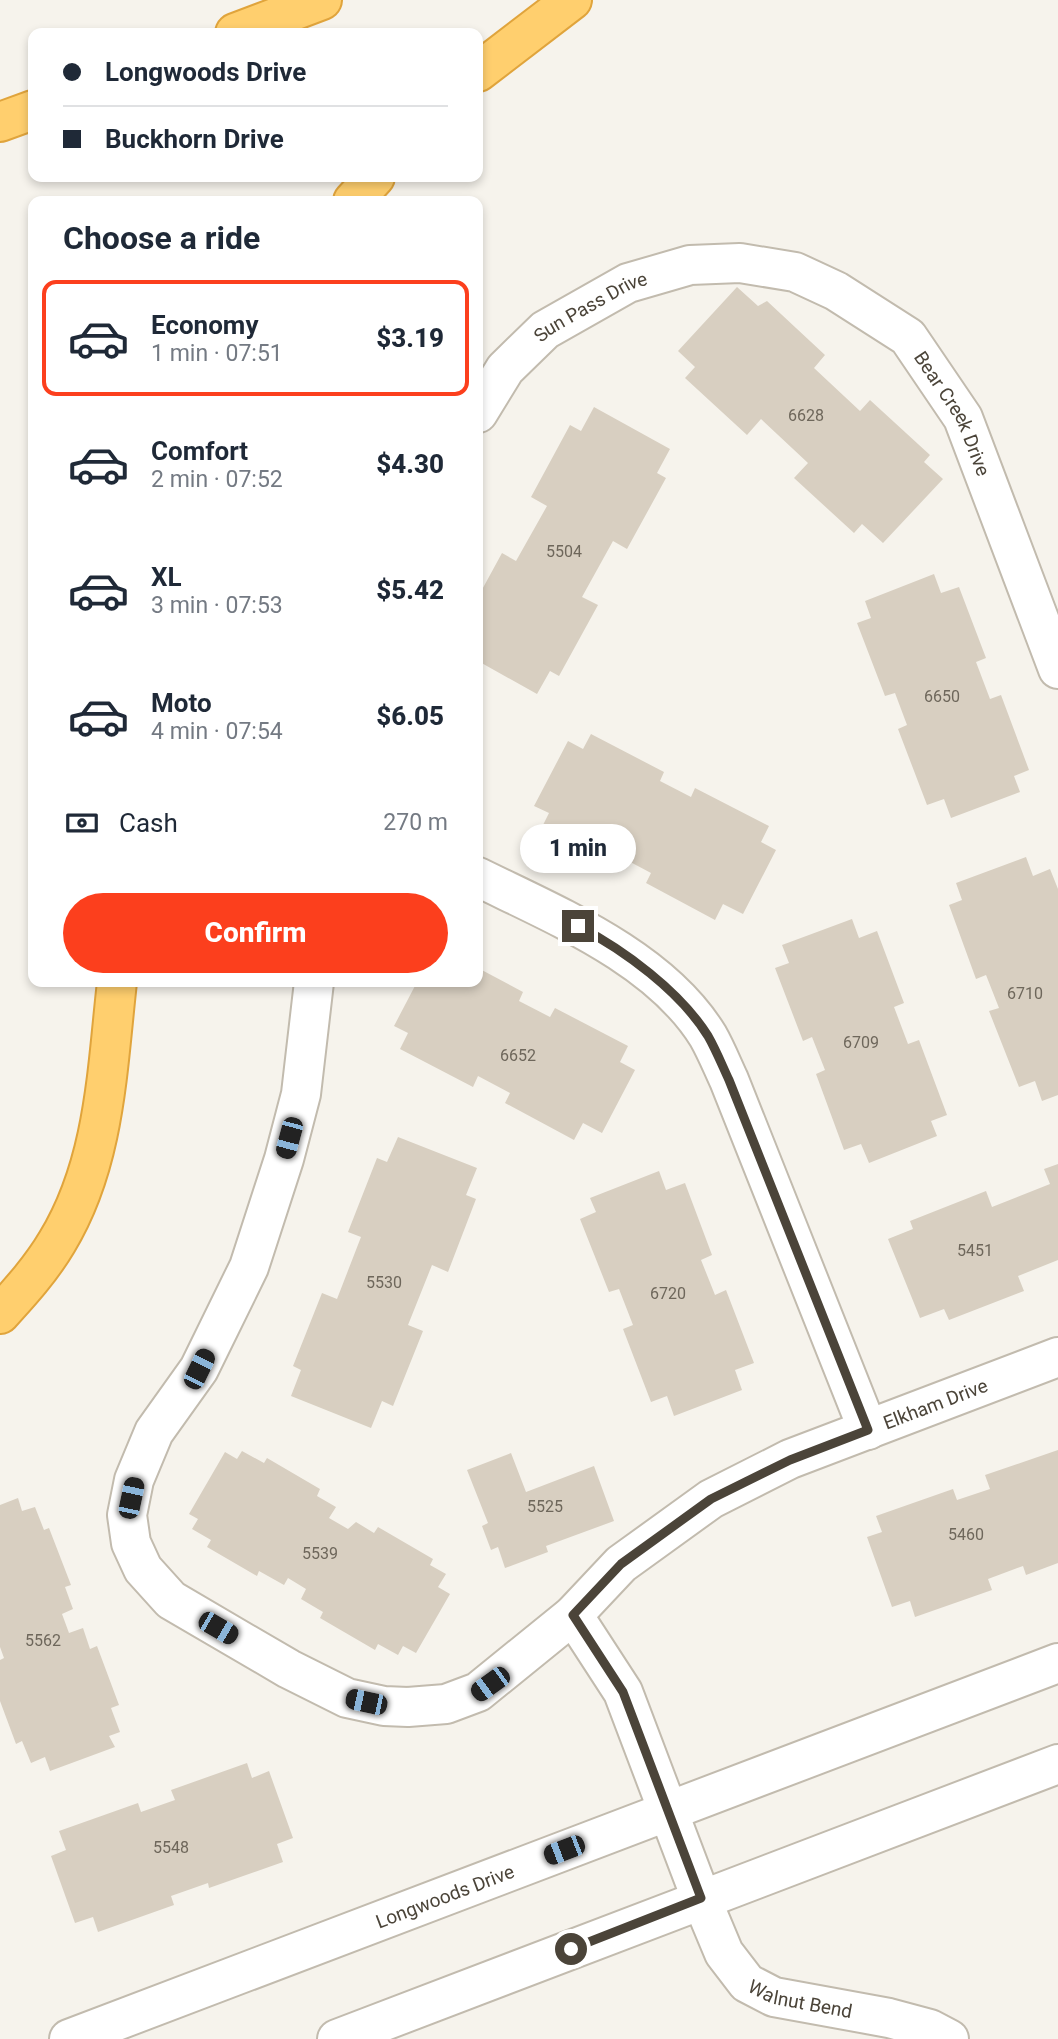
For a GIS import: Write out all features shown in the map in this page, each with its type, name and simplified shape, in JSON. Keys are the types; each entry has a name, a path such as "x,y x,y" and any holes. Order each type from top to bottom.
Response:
{"highway":[{"path":"248,28 322,0"},
{"path":"483,68 572,0"},
{"path":"0,122 28,112"},
{"path":"358,196 370,182"},
{"path":"0,1314 30,1282 58,1241 85,1182 99,1134 116,987"}],"street":[{"name":"Sun Pass Drive","path":"483,405 505,369 545,330 588,304 628,283 690,265 740,263"},
{"name":"Bear Creek Drive","path":"740,263 795,272 836,292 908,337 962,418 1058,669"},
{"path":"483,879 603,939 657,980 686,1007 708,1037 729,1080 868,1430"},
{"name":"Elkham Drive","path":"313,987 301,1094 284,1159 249,1267 199,1369 154,1432 134,1480 127,1515 131,1543 142,1569 171,1600 289,1669 347,1698 384,1706 408,1707 446,1704 478,1692 573,1615 621,1564 711,1499 790,1460 1058,1356"},
{"name":"Walnut Bend","path":"573,1615 623,1692 724,1953 747,1983 774,1997 890,2018 930,2029 949,2039"},
{"name":"Longwoods Drive","path":"69,2039 1058,1663"},
{"path":"337,2039 1058,1764"}],"building":[{"path":"737,287 758,306 767,301 825,355 814,368 860,411 870,400 930,455 924,462 943,479 883,543 862,524 854,533 794,478 808,463 761,419 747,435 685,378 695,367 678,351"},
{"path":"594,407 670,449 657,473 666,478 627,549 613,541 582,597 598,605 559,676 550,671 537,694 483,664 483,588 502,553 516,561 547,506 531,497 570,425 581,431"},
{"path":"934,574 941,593 959,587 986,658 976,662 990,699 1001,695 1029,770 1014,776 1020,792 951,818 944,799 927,805 898,729 907,725 895,693 885,696 857,623 871,618 865,601"},
{"path":"591,734 664,772 660,781 691,797 695,788 769,826 761,842 776,850 743,914 723,904 715,920 646,883 651,873 619,856 613,867 541,829 549,813 534,806 568,741 583,749"},
{"path":"1026,857 1033,876 1050,869 1058,889 1058,1095 1042,1101 1035,1081 1019,1087 989,1011 999,1008 986,975 976,979 949,905 962,900 956,883"},
{"path":"852,919 859,938 877,931 904,1003 894,1007 908,1044 919,1040 947,1115 931,1121 937,1136 869,1163 861,1144 844,1150 816,1074 825,1070 812,1037 803,1041 775,968 789,963 782,945"},
{"path":"483,971 523,992 519,1001 550,1017 555,1008 628,1046 620,1062 635,1070 602,1133 583,1123 574,1140 505,1103 510,1093 478,1076 473,1087 400,1049 408,1033 394,1026 414,987 483,987"},
{"path":"398,1137 477,1168 466,1195 476,1199 448,1272 432,1265 408,1325 423,1331 393,1406 382,1401 371,1428 291,1396 301,1370 293,1366 322,1293 337,1299 361,1237 348,1232 377,1158 387,1162"},
{"path":"1058,1164 1058,1260 1018,1276 1024,1291 949,1320 944,1309 920,1318 888,1239 913,1229 910,1221 986,1191 992,1207 1050,1184 1044,1169"},
{"path":"659,1171 666,1190 685,1183 712,1255 701,1260 715,1295 726,1290 754,1363 735,1370 742,1390 674,1416 667,1396 651,1402 623,1329 633,1325 619,1289 609,1292 580,1219 596,1212 590,1198"},
{"path":"1058,1450 1058,1563 1026,1575 1023,1566 988,1579 992,1590 915,1617 910,1601 892,1607 867,1537 882,1532 876,1516 953,1489 957,1500 990,1489 985,1475"},
{"path":"242,1451 264,1463 267,1458 320,1489 317,1496 336,1507 329,1518 348,1529 356,1522 374,1533 378,1527 433,1559 430,1565 446,1574 438,1587 450,1594 416,1653 403,1646 398,1655 378,1644 375,1650 320,1618 323,1612 301,1599 306,1589 288,1578 284,1585 259,1571 257,1576 207,1547 211,1540 192,1529 198,1519 189,1514 225,1452 237,1459"},
{"path":"511,1453 526,1492 594,1466 614,1521 546,1546 548,1552 505,1568 498,1547 491,1550 482,1526 488,1523 467,1470"},
{"path":"18,1498 22,1511 35,1507 44,1530 49,1528 71,1585 65,1587 73,1609 62,1614 69,1633 83,1628 90,1649 97,1646 119,1705 111,1708 120,1732 109,1736 115,1747 50,1771 45,1757 31,1763 22,1741 16,1744 0,1701 0,1660 4,1658 0,1647 0,1505"},
{"path":"247,1763 252,1778 269,1771 293,1838 277,1844 283,1862 209,1888 208,1883 171,1896 174,1905 98,1932 93,1917 75,1923 51,1856 66,1850 59,1831 138,1803 141,1812 175,1800 171,1790"}],"route":[{"path":"571,1949 701,1898 623,1692 573,1615 621,1564 711,1499 790,1460 868,1430 729,1080 708,1037 686,1007 657,980 603,939 578,926"}]}
